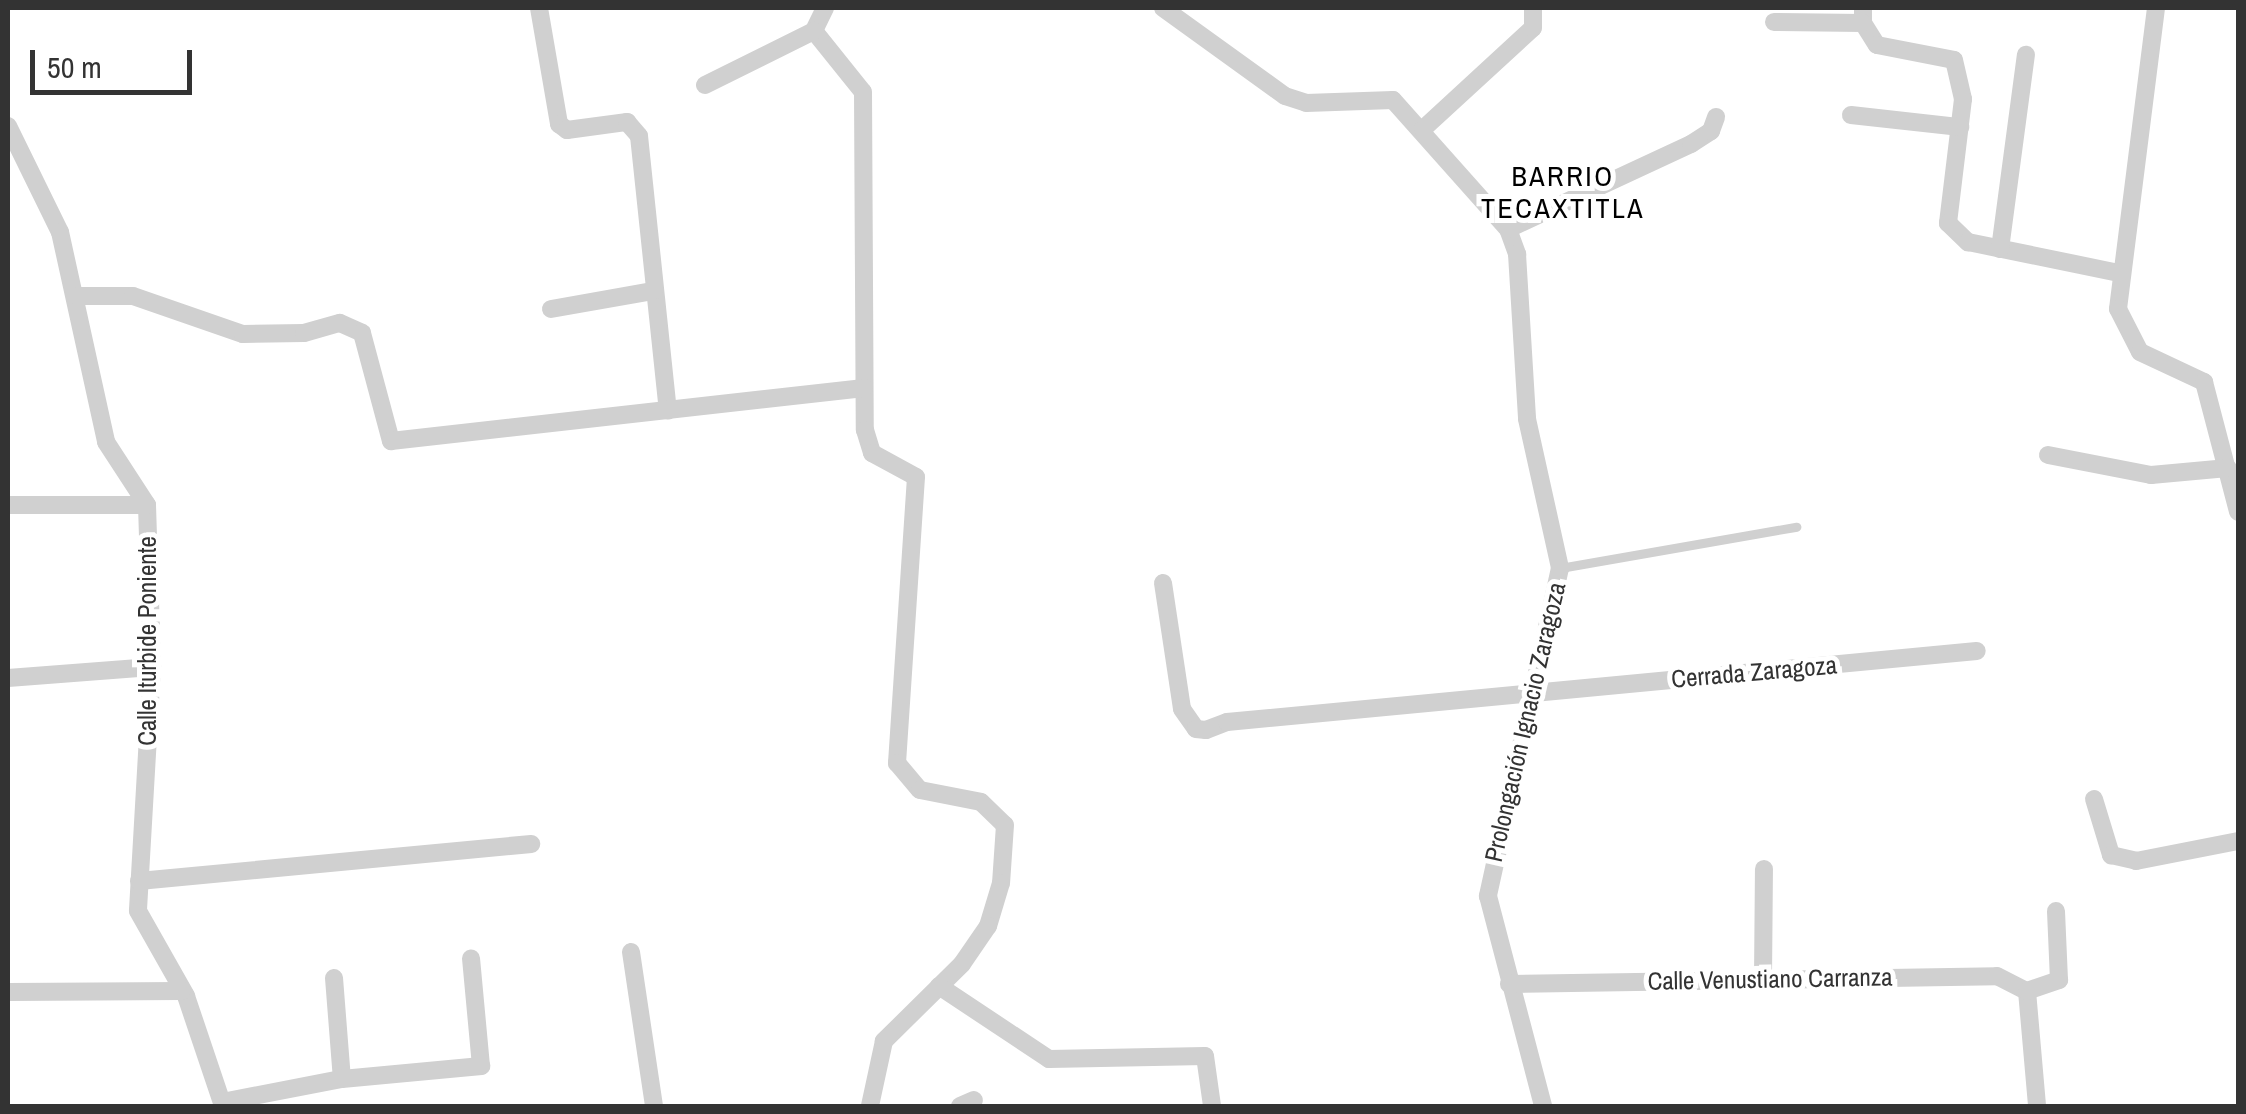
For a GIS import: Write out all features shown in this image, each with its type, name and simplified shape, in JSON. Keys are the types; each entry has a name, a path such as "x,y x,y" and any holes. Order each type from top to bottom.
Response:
{"street":[{"path":"539,8 559,124 566,130 634,125 668,410"},
{"path":"705,85 814,30 824,8"},
{"name":"Prolongación Ignacio Zaragoza","path":"1163,8 1285,96 1306,102 1393,100 1423,129 1508,229 1517,254 1528,419 1560,568 1488,896 1543,1106"},
{"path":"1423,129 1533,28 1532,8"},
{"path":"2156,8 2118,273 2125,332 2140,352 2204,382 2238,512"},
{"path":"1774,22 1863,15 1877,45 1954,60 1964,100 1948,223 1968,242 2118,273"},
{"path":"814,30 862,92 864,388 872,452 916,477 897,762 920,790 980,802 997,812 1005,844 988,926 939,986 884,1040 870,1106"},
{"path":"2000,249 2026,56"},
{"path":"1851,115 1960,127"},
{"path":"1508,229 1691,144 1710,131 1716,118"},
{"name":"Calle Iturbide Poniente","path":"8,126 60,232 78,296 106,442 147,504 152,667 138,911 182,991 222,1104"},
{"path":"550,309 653,292"},
{"path":"78,296 133,296 242,334 304,333 340,323 362,333 391,441 864,388"},
{"path":"2048,455 2151,475 2228,468"},
{"path":"8,505 147,504"},
{"name":"Cerrada Zaragoza","path":"1163,583 1187,721 1206,730 1228,722 1977,651"},
{"path":"8,678 152,667"},
{"path":"2094,799 2110,854 2136,861 2238,841"},
{"path":"139,880 532,844"},
{"path":"1762,980 1764,869"},
{"path":"2037,1106 2027,991 2058,980 2056,911"},
{"path":"631,952 654,1106"},
{"path":"222,1104 342,1079 481,1066 470,958"},
{"name":"Calle Venustiano Carranza","path":"1509,984 1997,976 2027,991"},
{"path":"334,978 342,1079"},
{"path":"939,986 1050,1059 1204,1056 1212,1106"},
{"path":"8,992 182,991"}],"lane":[{"path":"1560,568 1796,527"}],"district":[{"name":"BARRIO TECAXTITLA","path":"1563,192"}]}
